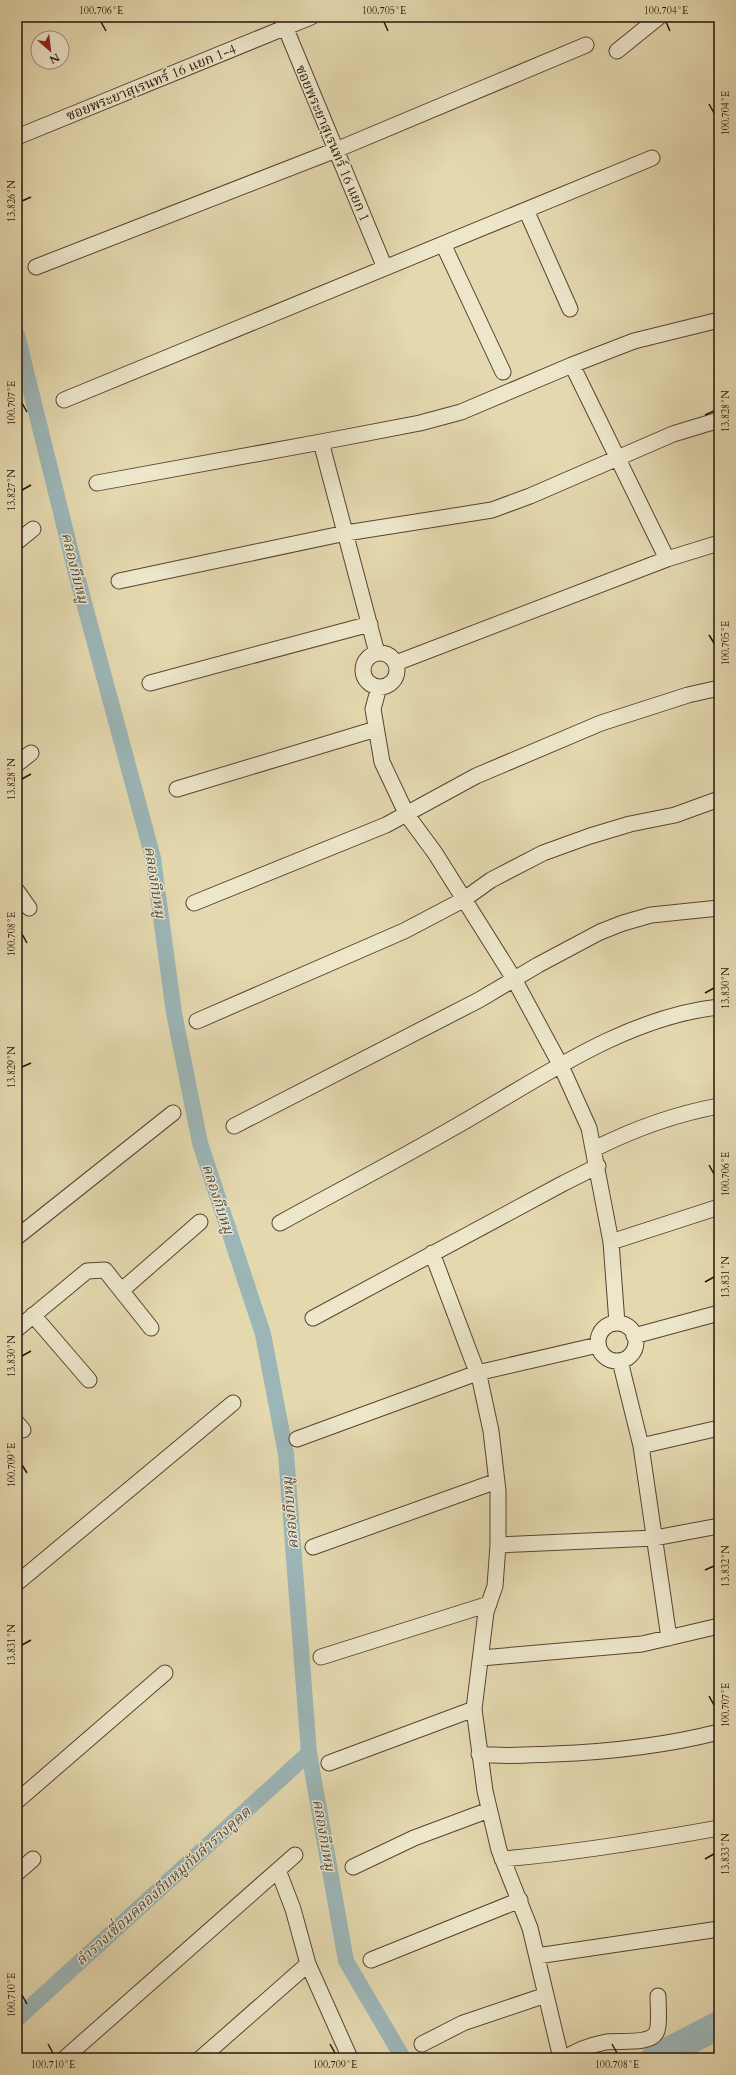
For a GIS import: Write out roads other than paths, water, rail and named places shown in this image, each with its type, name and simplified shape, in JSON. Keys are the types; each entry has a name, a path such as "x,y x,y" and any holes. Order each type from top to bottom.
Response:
{"street":[{"name":"ซอยพระยาสุเรนทร์ 16 แยก 1-4","path":"17,137 283,22 311,17"},
{"path":"616,51 659,17"},
{"name":"ซอยพระยาสุเรนทร์ 16 แยก 1","path":"283,22 385,268"},
{"path":"36,267 336,150 586,45"},
{"path":"64,400 652,158"},
{"path":"526,210 570,309"},
{"path":"443,244 503,372"},
{"path":"97,483 420,423 461,412 572,364 634,341 719,320"},
{"path":"572,364 667,559"},
{"path":"119,581 346,533 492,510 530,496 618,456 673,434 719,420"},
{"path":"321,442 377,653"},
{"path":"17,542 33,529"},
{"path":"396,663 667,559 719,543"},
{"path":"150,683 370,624"},
{"path":"377,653 385,653 392,657 396,663 396,677 392,683 379,687 372,685 364,674 366,661 377,653"},
{"path":"379,687 373,709 382,762 407,815 434,853 462,900 514,979 561,1066 589,1128 598,1166 611,1242 617,1323"},
{"path":"194,903 407,815 476,776 601,724 688,695 719,688"},
{"path":"177,789 376,729"},
{"path":"17,764 31,753"},
{"path":"197,1021 404,931 462,900 491,880 543,853 590,836 630,824 674,815 719,799"},
{"path":"17,891 29,908"},
{"path":"234,1126 479,1000 575,945 623,923 651,915 719,908"},
{"path":"280,1223 452,1129 580,1054 633,1030 674,1016 719,1007"},
{"path":"594,1149 657,1122 695,1110 719,1106"},
{"path":"17,1237 173,1113"},
{"path":"313,1318 598,1166"},
{"path":"611,1242 719,1207"},
{"path":"122,1290 200,1222"},
{"path":"432,1254 477,1373 491,1431 497,1481 498,1545 495,1586 489,1604 474,1709 479,1754 489,1810 502,1859 520,1900 530,1928 561,2058"},
{"path":"17,1329 87,1271 97,1269 105,1270 151,1328"},
{"path":"634,1336 719,1313"},
{"path":"33,1315 89,1380"},
{"path":"617,1323 628,1327 634,1336 636,1344 633,1352 627,1358 620,1361 605,1358 600,1352 598,1345 598,1337 602,1330 609,1325 617,1323"},
{"path":"297,1439 477,1373 598,1345"},
{"path":"620,1361 642,1446 668,1638"},
{"path":"17,1583 233,1404"},
{"path":"642,1446 719,1428"},
{"path":"314,1547 497,1481"},
{"path":"498,1545 655,1538 719,1526"},
{"path":"321,1657 489,1604"},
{"path":"481,1658 642,1644 719,1626"},
{"path":"17,1801 165,1673"},
{"path":"329,1763 474,1709"},
{"path":"479,1754 499,1756 584,1753 659,1746 719,1732"},
{"path":"353,1867 414,1838 489,1810"},
{"path":"502,1859 553,1855 719,1828"},
{"path":"65,2058 295,1855"},
{"path":"17,1873 33,1859"},
{"path":"278,1870 293,1909 308,1964 344,2055"},
{"path":"371,1960 520,1900"},
{"path":"537,1956 719,1929"},
{"path":"201,2058 308,1964"},
{"path":"422,2044 463,2023 546,1995"},
{"path":"565,2058 577,2050 605,2042 645,2040 653,2037 657,2031 658,1996"}],"waterway":[{"name":"คลองกีบหมู","path":"17,335 76,573 153,858 174,1013 200,1143 263,1334 286,1454 309,1753 346,1961 403,2058"},
{"name":"ลำรางเชื่อมคลองกีบหมูกับลำรางคูคต","path":"17,2019 309,1753"},
{"path":"655,2058 719,2025"}]}
